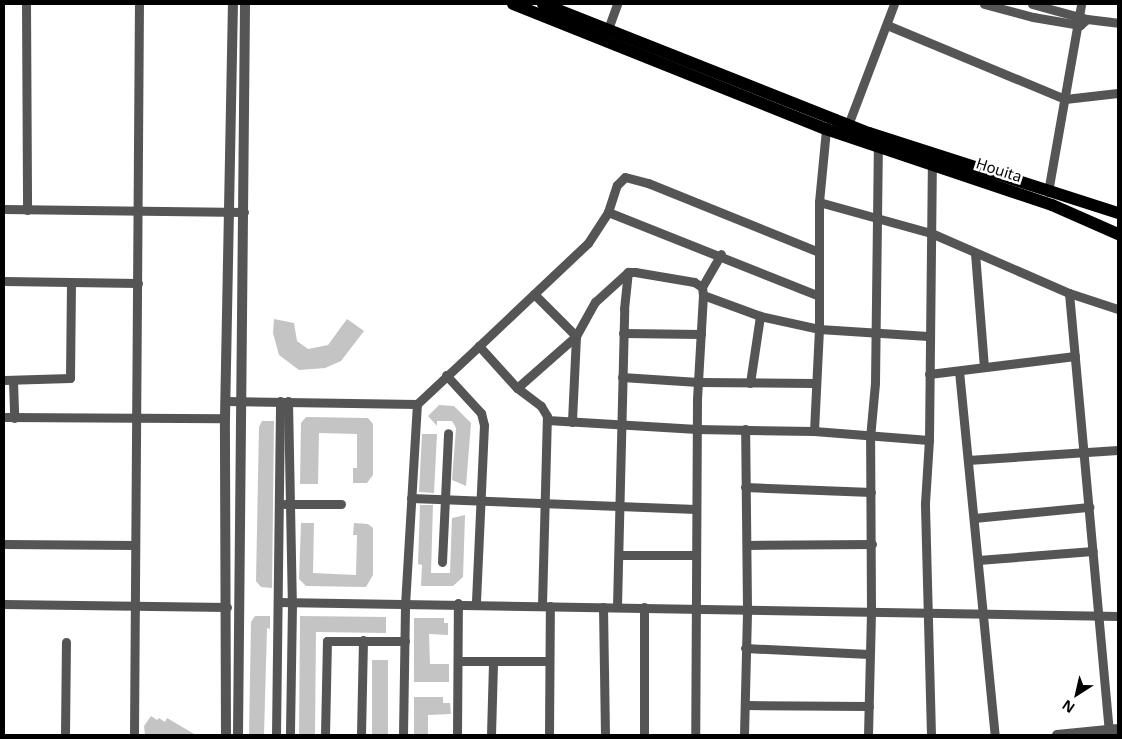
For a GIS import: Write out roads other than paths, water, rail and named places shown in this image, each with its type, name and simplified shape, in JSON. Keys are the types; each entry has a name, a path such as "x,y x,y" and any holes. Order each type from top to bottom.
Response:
{"main road":[{"path":"513,4 826,128 872,141"},
{"path":"543,4 848,125 872,141"},
{"name":"Houita","path":"872,141 1118,213"},
{"name":"Houita","path":"872,141 932,166 1052,205 1118,234"}],"street":[{"path":"26,4 27,210"},
{"path":"134,735 133,605 139,211 139,4"},
{"path":"226,735 225,418 233,4"},
{"path":"238,735 245,4"},
{"path":"608,30 617,4"},
{"path":"848,125 894,4"},
{"path":"984,4 1082,20 1118,23"},
{"path":"1032,4 1082,20"},
{"path":"1048,192 1065,98 1082,20 1082,4"},
{"path":"887,26 1065,98 1118,93"},
{"path":"814,431 814,383 819,329 819,202 826,128"},
{"path":"868,735 872,610 870,438 875,383 876,216 872,141"},
{"path":"931,735 926,613 925,503 929,440 930,374 928,336 932,166"},
{"path":"403,735 405,605 417,404 588,243 608,212 617,185 625,177 633,178 819,252"},
{"path":"819,202 876,216 931,233 1069,292 1118,309"},
{"path":"4,209 244,212"},
{"path":"608,212 721,254 819,296"},
{"path":"975,253 984,367"},
{"path":"695,735 694,608 698,382 702,291 721,254"},
{"path":"628,272 694,282 702,291 760,316 819,329 928,336"},
{"path":"617,606 621,507 620,426 628,272"},
{"path":"517,388 576,336 596,302 628,272"},
{"path":"4,281 138,284"},
{"path":"14,418 8,380 70,378 71,283"},
{"path":"1057,735 1114,730 1098,615 1069,292"},
{"path":"534,294 576,336 572,422"},
{"path":"750,383 760,316"},
{"path":"624,333 701,334"},
{"path":"479,346 517,388 541,406 547,420 546,605 550,735"},
{"path":"930,374 1075,356"},
{"path":"959,370 995,735"},
{"path":"446,375 481,413 484,425 476,603"},
{"path":"622,377 698,382 814,383"},
{"path":"226,401 417,404"},
{"path":"284,401 285,504 292,604 290,735"},
{"path":"4,417 135,416 225,418"},
{"path":"547,420 620,426 814,431 870,438 929,440"},
{"path":"744,735 747,608 745,430"},
{"path":"442,562 448,433"},
{"path":"968,460 1118,450"},
{"path":"745,488 871,492"},
{"path":"411,498 480,503 696,509"},
{"path":"285,504 341,504"},
{"path":"276,735 278,602 285,504"},
{"path":"974,518 1089,507"},
{"path":"4,544 135,545"},
{"path":"746,545 872,544"},
{"path":"978,560 1093,551"},
{"path":"619,555 695,555"},
{"path":"278,602 292,604 405,605 476,603 1118,616"},
{"path":"457,735 458,603"},
{"path":"4,604 227,606"},
{"path":"603,606 605,735"},
{"path":"644,607 644,735"},
{"path":"325,735 327,640 404,641"},
{"path":"361,735 363,640"},
{"path":"65,735 66,642"},
{"path":"746,648 870,654"},
{"path":"458,661 492,663 549,662"},
{"path":"491,735 492,663"},
{"path":"746,705 868,706"}]}
